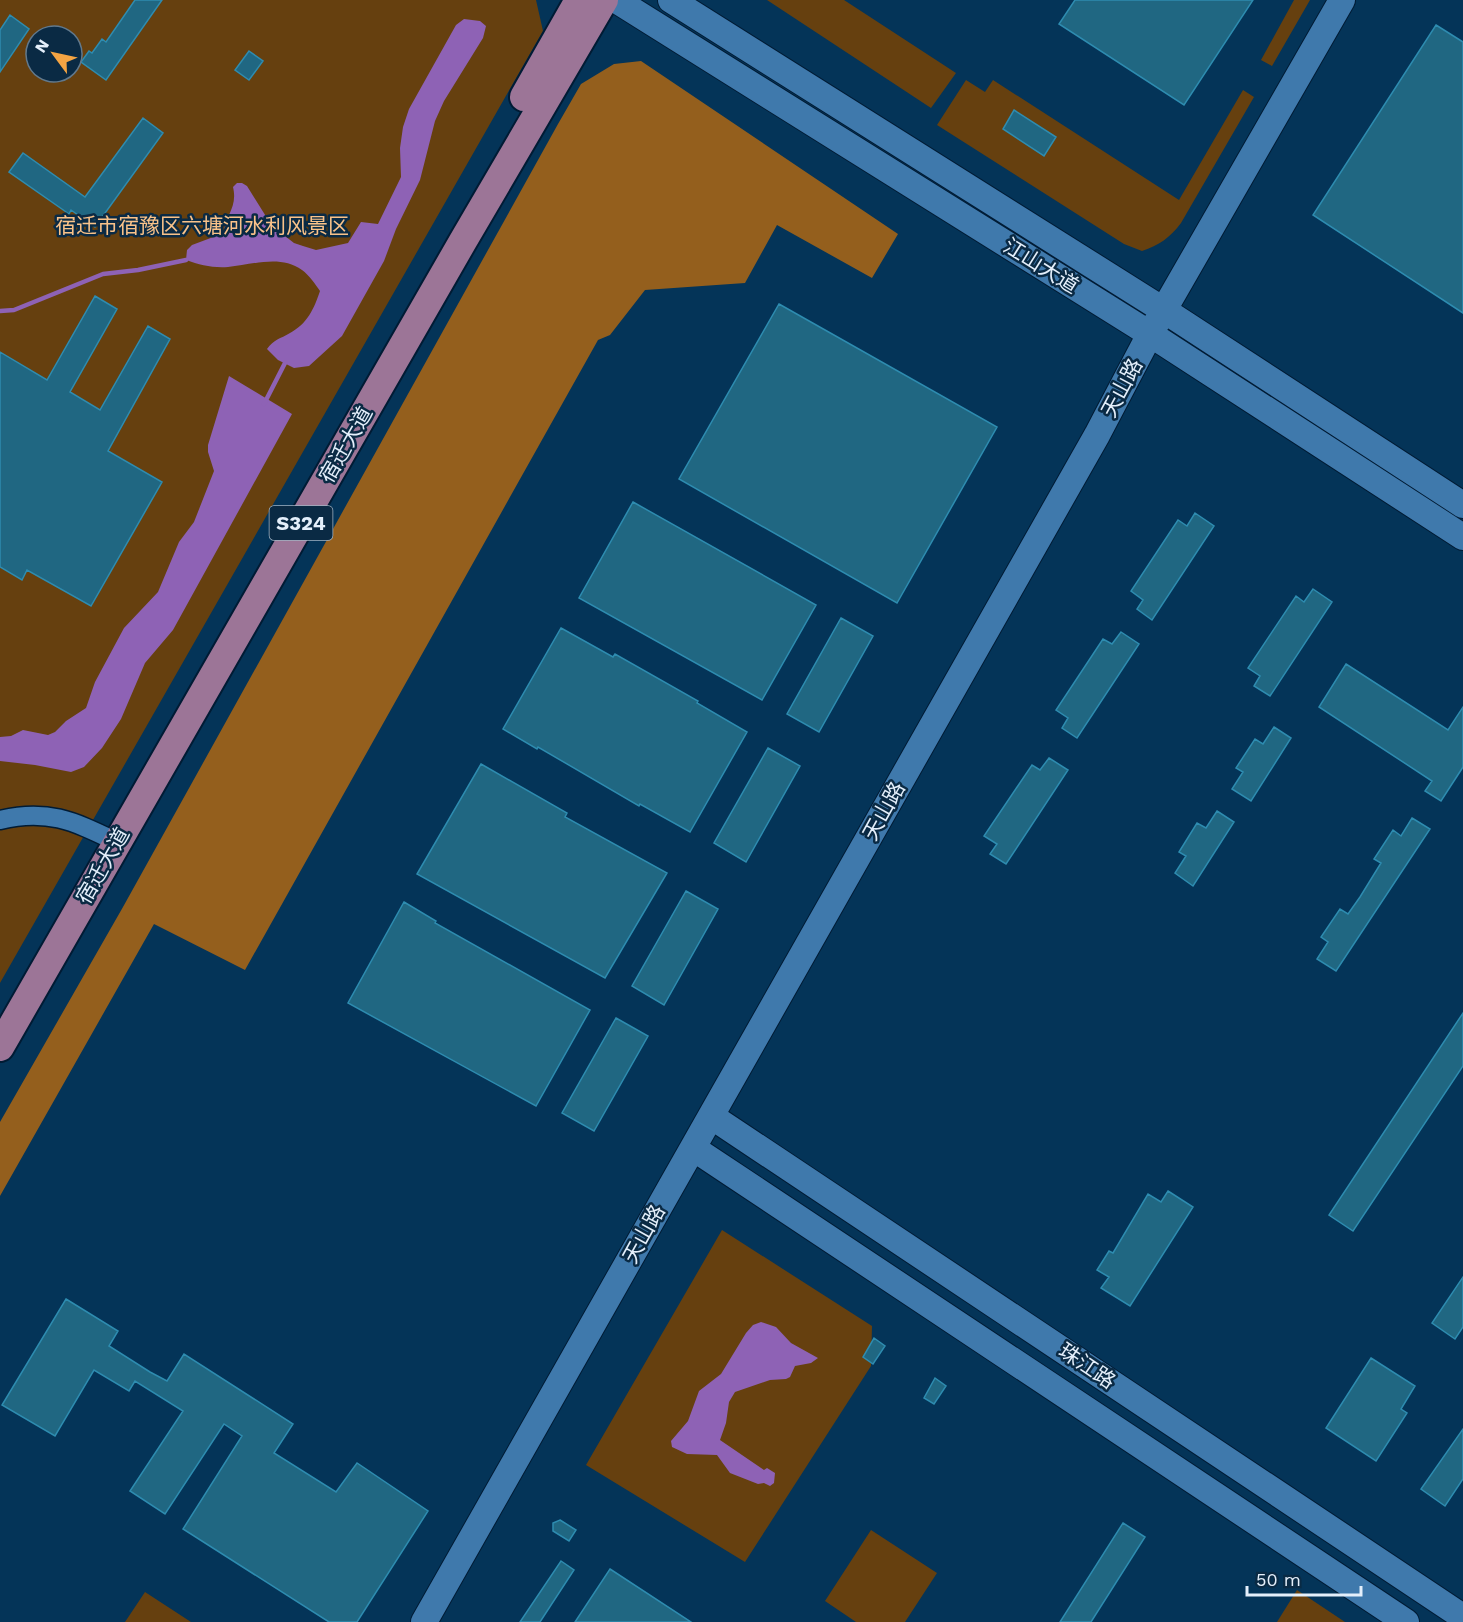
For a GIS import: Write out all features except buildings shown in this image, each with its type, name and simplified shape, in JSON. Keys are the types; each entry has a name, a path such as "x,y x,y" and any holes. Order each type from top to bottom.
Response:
{"main road":[{"name":"宿迁大道","path":"0,1047 111,839 579,0"},
{"name":"宿迁大道","path":"0,1017 111,839 604,0"}],"street":[{"name":"江山大道","path":"616,0 1156,338 1463,537"},
{"name":"江山大道","path":"671,0 1170,314 1463,505"},
{"name":"天山路","path":"1170,314 1342,0"},
{"name":"天山路","path":"424,1622 700,1153 1110,441 1156,338 1360,0"},
{"path":"0,820 14,816 41,814 80,825 111,839"},
{"name":"珠江路","path":"719,1120 1463,1617"},
{"name":"天山路","path":"443,1622 700,1153"},
{"name":"珠江路","path":"700,1153 1406,1622"}],"green space":[{"name":"宿迁市宿豫区六塘河水利风景区","path":"0,0 536,0 543,31 0,983"},
{"path":"767,0 844,0 956,73 931,108"},
{"path":"1294,0 1310,0 1272,66 1261,60"},
{"path":"966,80 985,92 993,80 1179,200 1243,90 1254,97 1181,223 1164,240 1142,251 1124,244 937,125"},
{"path":"722,1230 872,1326 871,1366 745,1562 586,1465"},
{"path":"871,1530 937,1573 905,1622 856,1622 825,1601"},
{"path":"1297,1590 1345,1622 1277,1622"},
{"path":"145,1592 191,1622 125,1622"}],"shaded area":[{"path":"464,19 480,21 486,26 483,38 444,101 435,121 420,180 396,229 384,261 342,336 309,366 294,368 278,360 267,349 275,341 301,325 309,315 320,291 312,280 302,270 285,262 222,267 201,265 186,260 187,250 192,245 224,233 234,201 233,187 237,183 247,186 272,226 294,243 316,250 348,243 361,222 378,224 401,177 400,148 409,109 456,25"},
{"path":"641,61 898,234 872,278 777,225 745,283 645,290 610,335 598,340 245,970 154,924 0,1196 0,1122 123,907 558,124 581,84 614,64"},
{"path":"229,376 292,414 173,630 145,663 121,719 102,748 84,767 71,772 0,761 0,737 11,736 23,730 48,735 86,708 95,682 124,628 158,592 179,542 194,522 214,471 208,445"},
{"path":"761,1322 776,1327 791,1343 818,1358 811,1363 795,1366 790,1377 786,1379 770,1380 735,1392 729,1402 726,1423 720,1440 764,1470 767,1468 775,1473 774,1483 770,1486 764,1483 758,1484 730,1473 717,1455 687,1454 672,1447 671,1441 688,1421 699,1391 721,1374 746,1333 753,1325"}],"waterway":[{"path":"0,311 14,310 103,274 138,270 186,260"},
{"path":"264,404 285,363"}]}
